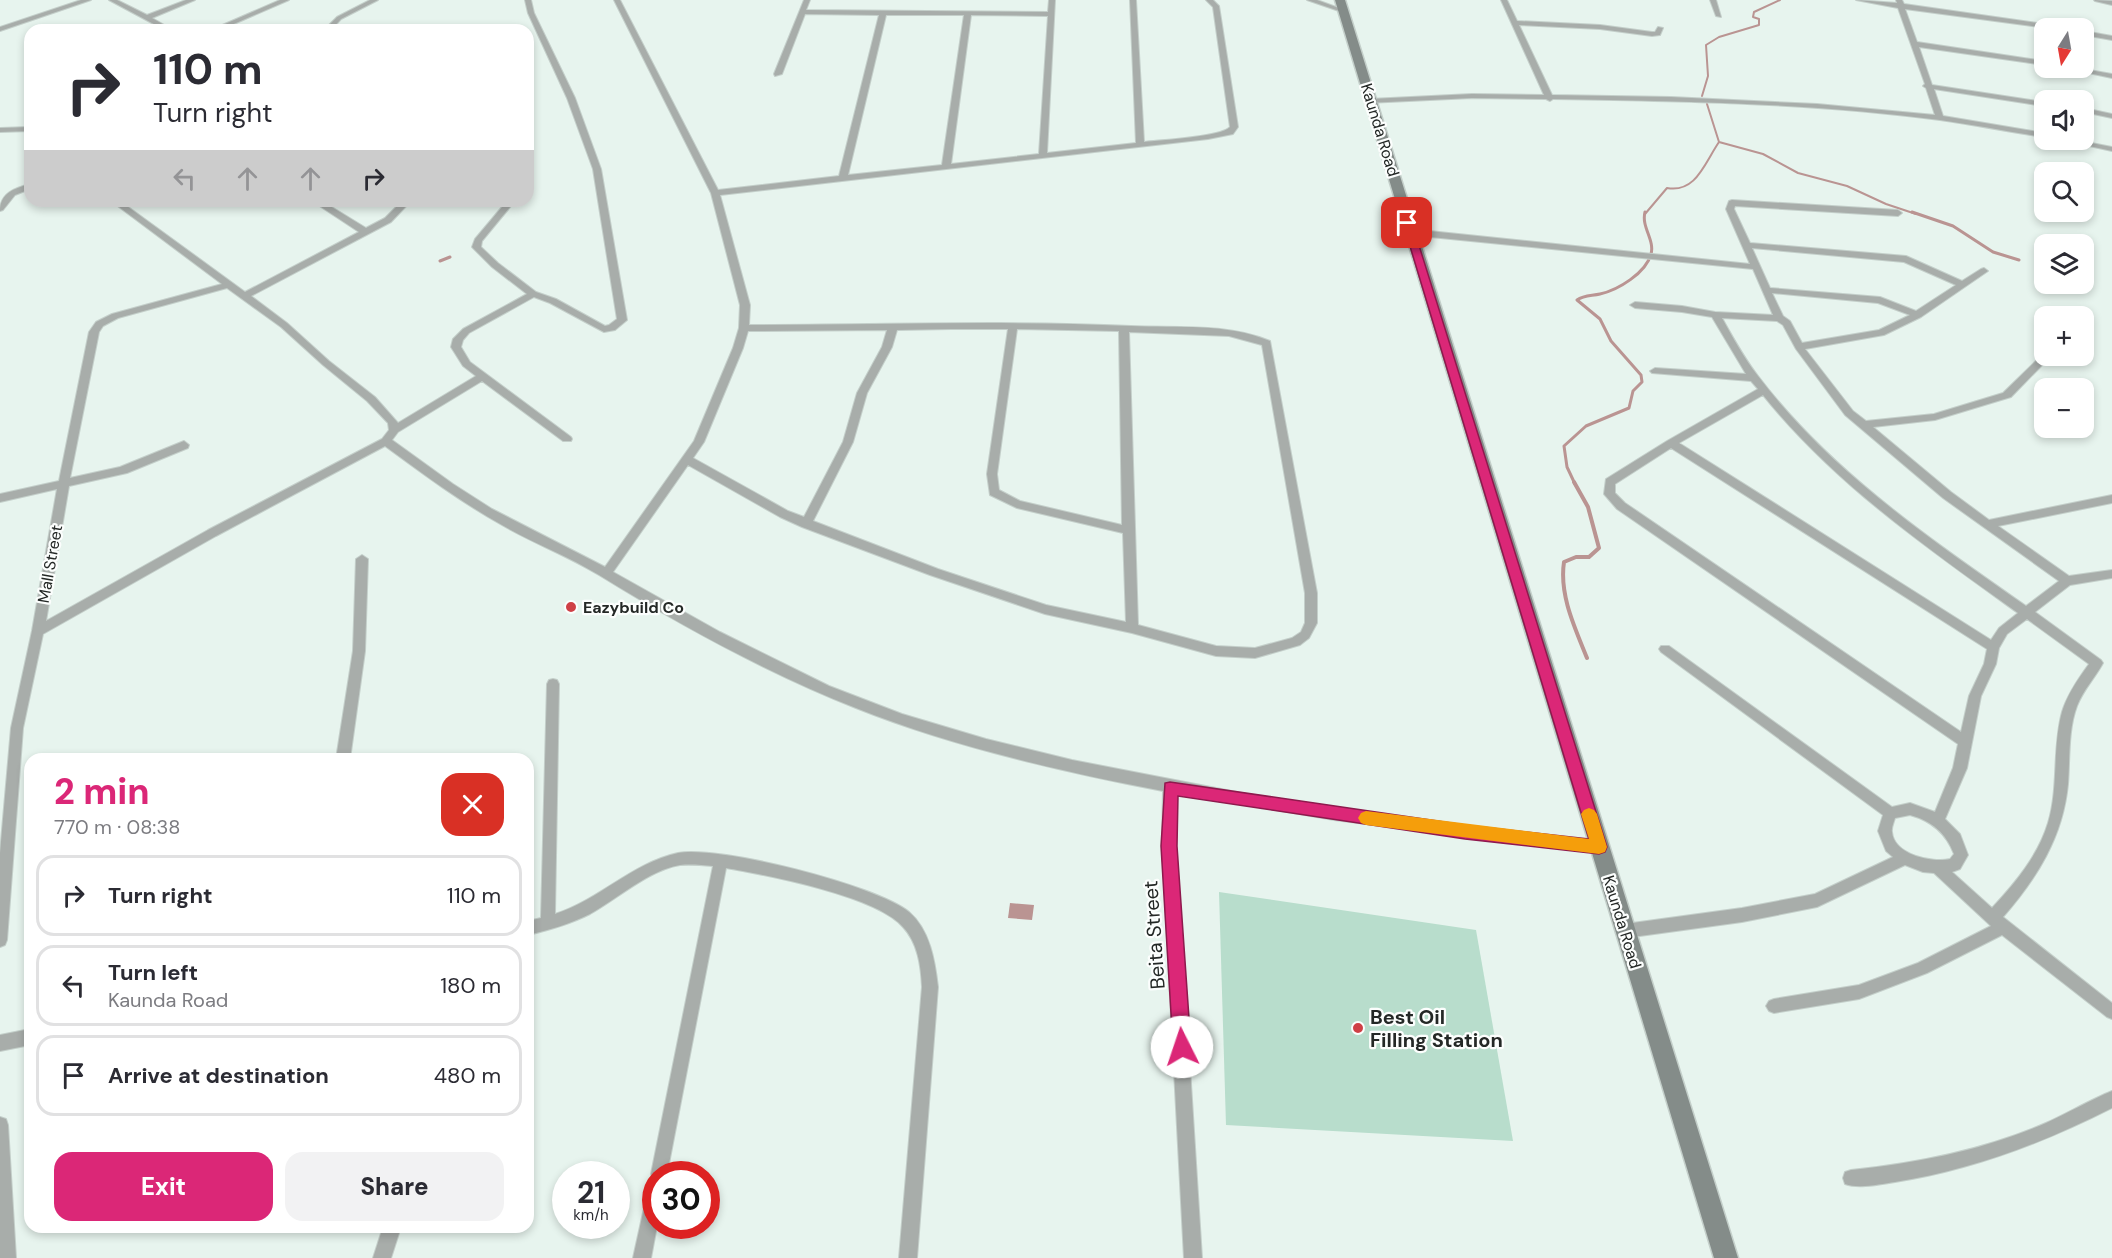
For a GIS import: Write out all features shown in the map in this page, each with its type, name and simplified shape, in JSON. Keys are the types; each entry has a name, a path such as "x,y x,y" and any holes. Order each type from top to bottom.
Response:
{"main road":[{"name":"Kaunda Road","path":"1342,6 1726,1258"}],"street":[{"path":"0,29 88,0"},
{"path":"112,0 158,24"},
{"path":"147,18 192,0"},
{"path":"228,24 286,0"},
{"path":"333,24 339,18 375,0"},
{"path":"506,207 478,241 476,247 495,265 533,294 553,301 604,328 612,328 622,320 597,169 570,98 531,13 528,0"},
{"path":"606,574 688,460 711,417 744,328 745,305 715,193 617,0"},
{"path":"778,74 807,0"},
{"path":"1043,155 1052,0"},
{"path":"1133,0 1140,145"},
{"path":"715,193 1208,138 1233,129 1216,6 1209,0"},
{"path":"1310,0 1342,6"},
{"path":"1504,0 1550,99"},
{"path":"1713,0 1719,16"},
{"path":"1859,0 1900,2 2034,24"},
{"path":"2097,0 2112,3"},
{"path":"1900,2 1940,118"},
{"path":"803,12 1051,14"},
{"path":"843,178 883,13"},
{"path":"946,167 968,13"},
{"path":"17,23 24,27"},
{"path":"1516,23 1600,27 1652,34 1658,34 1660,28"},
{"path":"2094,35 2112,38"},
{"path":"1915,44 2034,62"},
{"path":"2094,73 2112,76"},
{"path":"1928,86 2034,102"},
{"path":"1370,101 1472,96 1550,99 1671,99 1817,106 1940,118 2034,133"},
{"path":"2094,112 2112,116"},
{"path":"0,130 24,129"},
{"path":"2094,145 2112,149"},
{"path":"0,208 12,193 24,188"},
{"path":"1779,318 1730,209 1732,203 1898,213"},
{"path":"123,207 284,325 371,399 393,422 394,430"},
{"path":"326,207 366,232"},
{"path":"244,296 388,220 401,207"},
{"path":"1410,232 1756,267"},
{"path":"1746,245 1906,259 1963,285"},
{"path":"1799,347 1881,333 1918,315 1984,272"},
{"name":"Mall Street","path":"0,940 6,821 17,728 38,631 64,482 96,328 123,313 227,285"},
{"path":"1767,290 1880,300 1918,315"},
{"path":"533,294 466,331 458,339 456,347 462,359 567,439"},
{"path":"1635,305 1716,315 1779,318 1788,323 1799,347 1849,413 1947,495 2067,581"},
{"path":"1716,315 1754,378 1793,425 1846,477 2097,663 2073,698 2066,722 2059,805 2051,835 1998,923 1922,968 1859,992 1774,1006"},
{"path":"688,460 762,503 806,524 1011,598 1082,619 1132,628 1216,651 1239,653 1272,650 1296,642 1305,635 1311,623 1311,593 1267,343 1257,338 1124,328 1013,326 744,328"},
{"path":"1013,326 992,474 994,492 1017,504 1128,530"},
{"path":"806,524 848,442 862,393 887,347 892,327"},
{"path":"1124,328 1132,628"},
{"path":"1864,425 1935,417 2007,395 2036,366"},
{"path":"1656,371 1754,378"},
{"path":"38,631 212,533 386,441 394,430 483,376"},
{"path":"1764,390 1671,443 1610,482 1609,494 1620,506 1964,741"},
{"path":"386,441 488,513 606,574 741,651 814,684 899,718 1029,758 1170,788 1454,830 1599,847"},
{"path":"1671,443 1993,647"},
{"path":"0,498 123,470 184,445"},
{"path":"1988,524 2112,499"},
{"path":"344,753 359,651 362,560"},
{"path":"1938,820 1960,768 1975,696 1990,664 1993,647 2003,631 2067,581 2112,574"},
{"path":"1665,649 1890,813 1910,809 1938,820 1950,830 1958,842 1960,854 1956,863 1939,869 1919,866 1905,858 1886,836 1884,824 1890,813"},
{"path":"548,924 553,684"},
{"name":"Beita Street","path":"1170,788 1169,846 1194,1258"},
{"path":"534,927 548,924 590,906 671,861 683,858 721,859 751,864 879,902 903,917 923,949 928,962 930,987 908,1258"},
{"path":"1625,931 1742,915 1817,900 1905,858"},
{"path":"661,1161 721,859"},
{"path":"1939,869 1998,923 2112,1012"},
{"path":"0,1043 24,1038"},
{"path":"1851,1178 1899,1175 1969,1160 2034,1136 2112,1099"},
{"path":"0,1125 7,1258"},
{"path":"382,1258 390,1233"},
{"path":"642,1258 646,1239"}],"shaded area":[{"path":"1010,903 1034,905 1032,920 1008,918"}],"building":[{"name":"Best Oil Filling Station","path":"1219,892 1476,930 1513,1141 1226,1125"}],"waterway":[{"path":"1702,96 1708,76 1706,45 1719,37 1759,25 1759,19 1753,17 1754,12 1780,0"},
{"path":"1707,104 1719,142"},
{"path":"1645,214 1667,188 1685,186 1692,181 1704,168 1719,142"},
{"path":"1719,142 1763,154 1798,173 1847,186 1886,204 1916,214"},
{"path":"1574,483 1567,467 1564,446 1586,426 1629,408 1633,391 1642,382 1641,375 1611,341 1600,319 1577,300 1615,289 1630,280 1643,268 1652,249 1644,218 1645,212"},
{"path":"1912,212 1953,226 1993,252 2019,260"},
{"path":"440,261 450,257"},
{"path":"1574,483 1588,507 1599,548 1589,557 1576,557 1564,562 1566,599 1587,658"}],"slow traffic":[{"path":"1366,818 1599,847 1589,814"}],"place":[{"name":"Eazybuild Co","path":"571,607"},
{"name":"Best Oil Filling Station","path":"1358,1028"}],"route":[{"path":"1182,1047 1169,846 1170,788 1465,832 1599,847 1407,223"}]}
